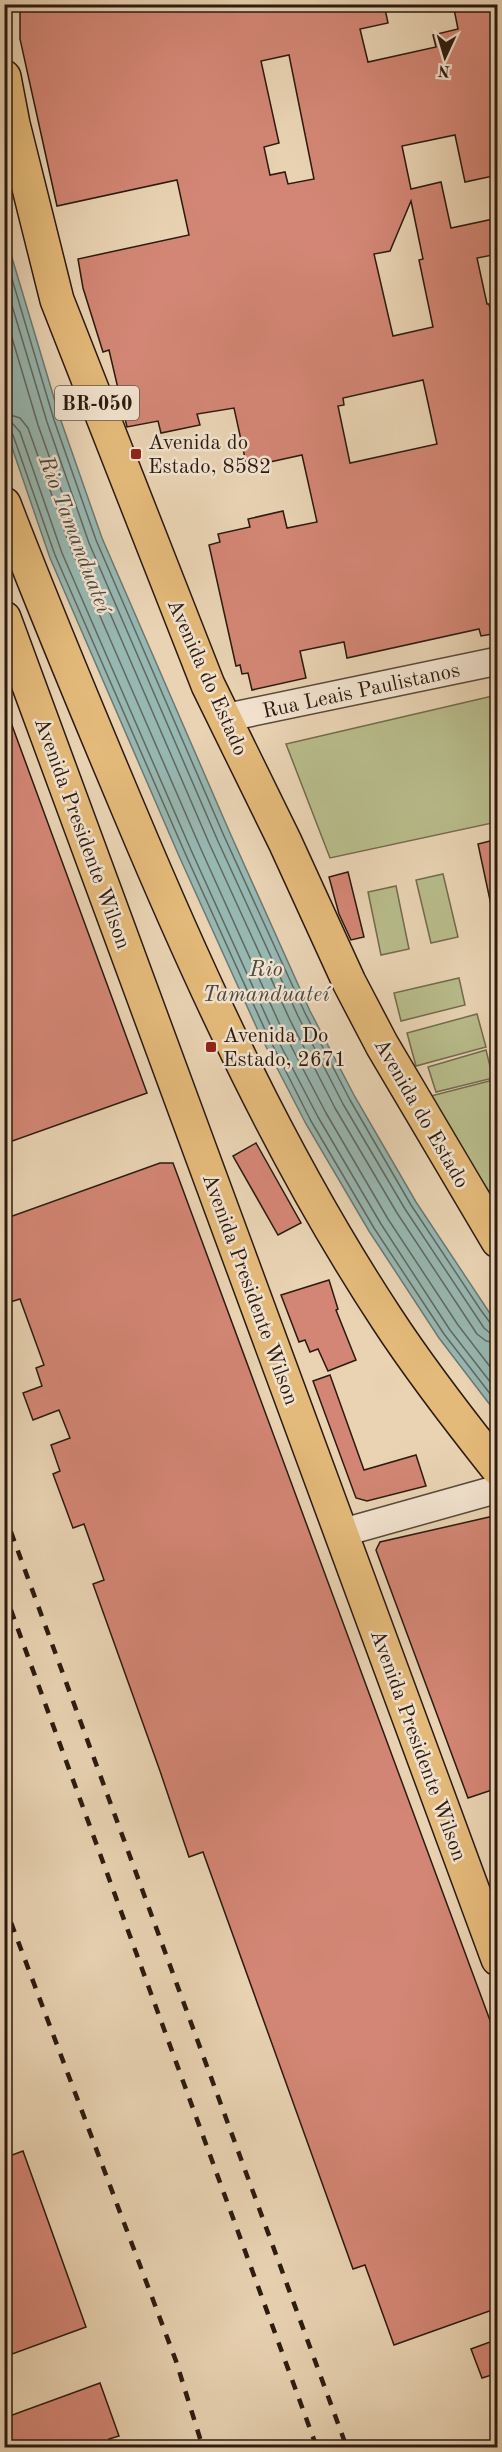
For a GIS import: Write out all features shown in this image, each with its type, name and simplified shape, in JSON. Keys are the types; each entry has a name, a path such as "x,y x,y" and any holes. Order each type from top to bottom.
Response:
{"main road":[{"name":"Avenida do Estado","path":"4,77 13,124 57,300 208,684 285,842 349,982 382,1045 498,1241"},
{"path":"4,504 97,736 181,935 259,1097 332,1229 387,1319 440,1396 498,1469"},
{"name":"Avenida Presidente Wilson","path":"4,618 498,1959"}],"street":[{"name":"Rua Leais Paulistanos","path":"224,718 498,661"},
{"path":"341,1533 498,1489"}],"green space":[{"path":"497,695 497,822 330,858 286,744"},
{"path":"443,874 458,937 431,943 416,880"},
{"path":"396,886 409,949 381,955 368,892"},
{"path":"459,978 465,1005 401,1021 394,993"},
{"path":"477,1014 486,1047 416,1066 407,1033"},
{"path":"486,1050 493,1078 436,1092 428,1067"},
{"path":"497,1079 497,1204 427,1097"}],"water":[{"name":"Rio Tamanduateí","path":"4,231 60,418 102,538 310,1011 355,1097 416,1202 497,1324 497,1414 439,1338 369,1231 306,1124 260,1035 179,856 50,558 5,427"}],"building":[{"path":"20,4 384,4 388,23 360,29 368,62 436,47 433,35 458,29 453,4 489,4 498,44 498,175 465,182 455,135 402,146 411,189 441,182 451,228 498,218 498,254 477,258 487,304 489,304 491,314 497,313 498,633 481,636 479,629 347,658 344,642 300,651 306,678 252,690 248,673 242,674 240,665 236,666 209,545 220,542 218,534 250,527 248,519 283,511 287,528 317,522 302,455 247,467 234,408 197,414 200,425 161,433 158,421 127,427 109,350 103,352 83,288 78,259 189,235 177,180 57,206 20,39","holes":["289,55 314,179 288,184 285,172 270,175 264,147 279,143 261,61","411,201 423,259 419,260 433,327 393,336 374,254 390,251","423,380 437,444 350,463 338,406 344,405 343,398"]},
{"path":"6,709 147,1093 4,1144 4,710"},
{"path":"498,839 498,904 491,905 478,844"},
{"path":"348,872 364,937 351,940 339,914 329,877"},
{"path":"256,1143 301,1223 278,1235 233,1156"},
{"path":"160,1163 173,1163 498,2042 498,2308 394,2345 365,2265 353,2269 203,1852 189,1857 93,1584 104,1580 84,1524 73,1528 53,1474 60,1471 51,1445 70,1438 59,1410 33,1420 23,1393 42,1386 36,1368 44,1365 20,1299 4,1304 4,1219"},
{"path":"329,1280 338,1309 336,1310 356,1360 328,1371 318,1349 310,1352 305,1340 299,1342 281,1295"},
{"path":"330,1375 364,1470 416,1455 426,1486 367,1501 356,1498 313,1381"},
{"path":"498,1515 498,1788 468,1798 376,1550 380,1542"},
{"path":"23,2151 86,2327 4,2357 4,2158"},
{"path":"498,2339 498,2373 482,2378 471,2349"},
{"path":"100,2383 119,2436 109,2439 112,2448 4,2448 4,2418"}],"railway":[{"path":"4,1513 347,2448"},
{"path":"4,1591 317,2448"},
{"path":"4,1904 176,2361 203,2448"}],"place":[{"name":"Avenida do Estado, 8582","path":"136,454"},
{"name":"Avenida Do Estado, 2671","path":"211,1047"}]}
